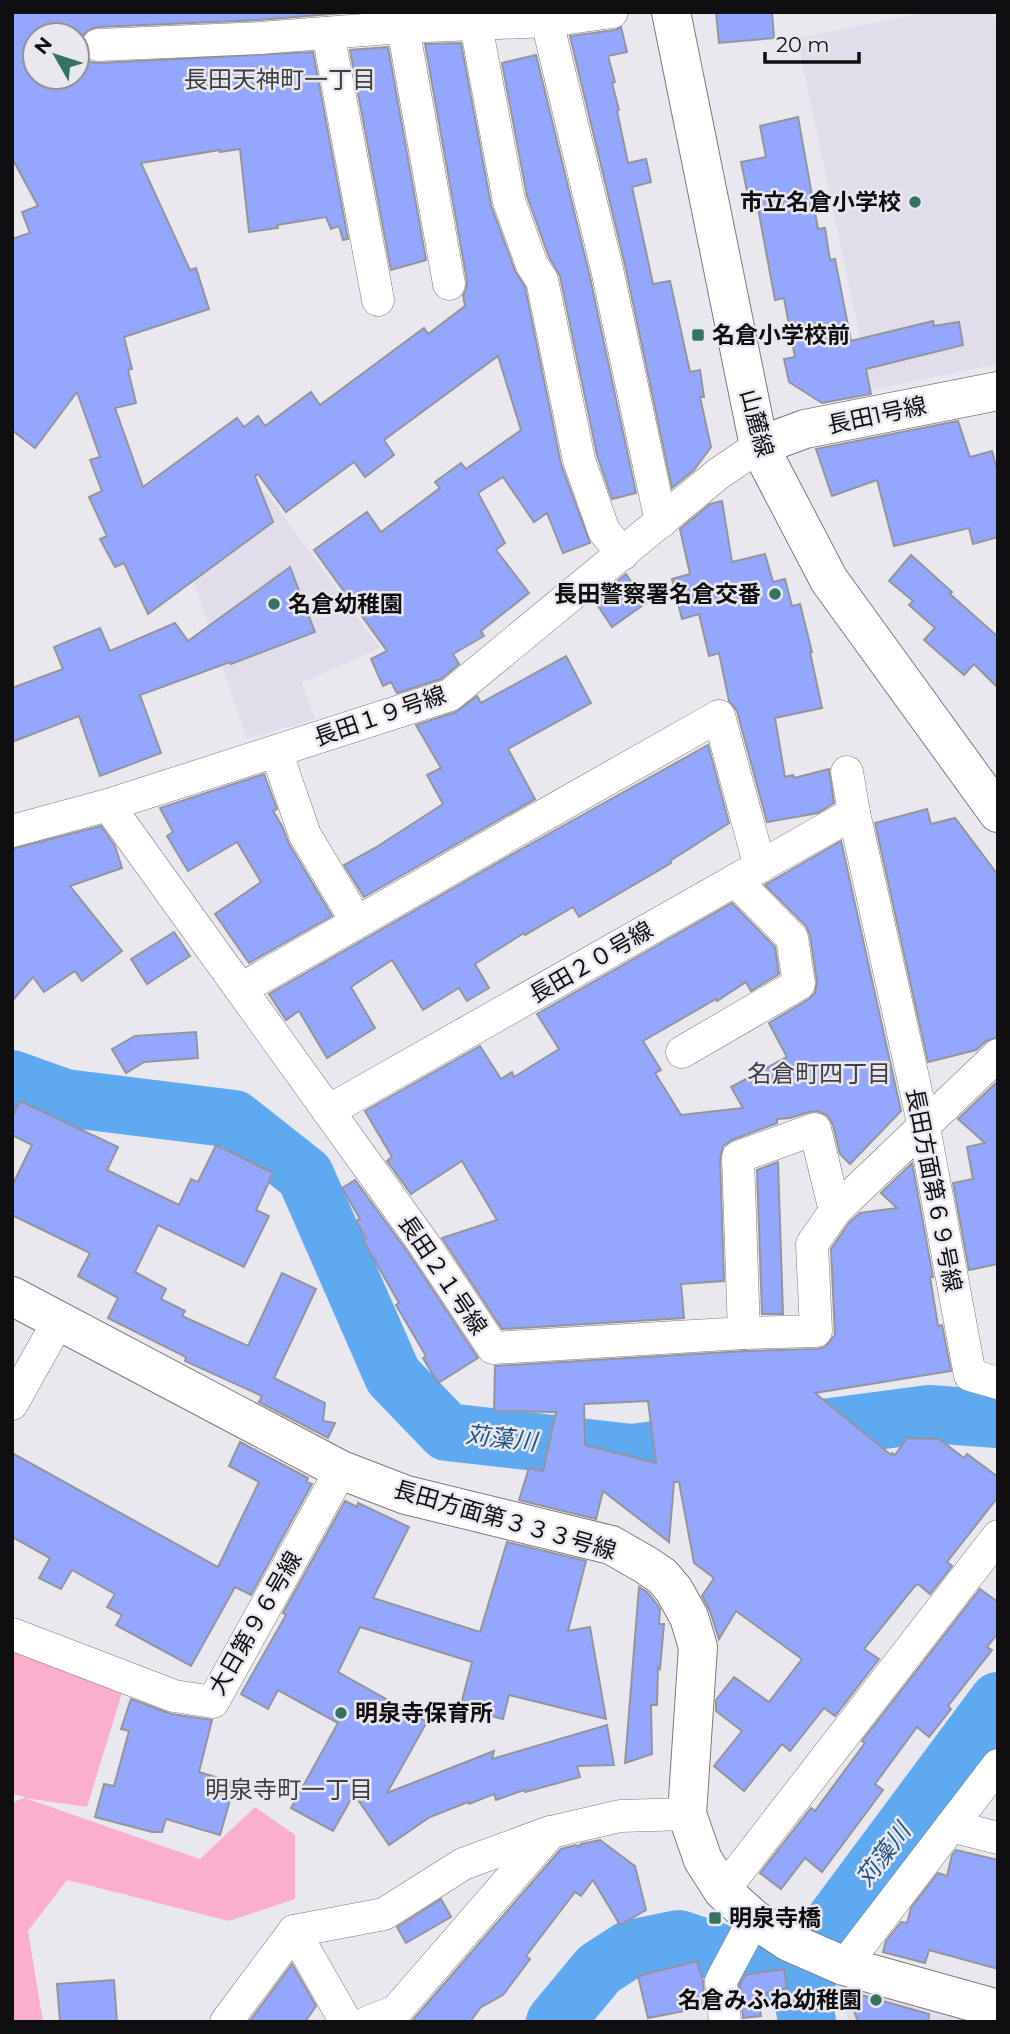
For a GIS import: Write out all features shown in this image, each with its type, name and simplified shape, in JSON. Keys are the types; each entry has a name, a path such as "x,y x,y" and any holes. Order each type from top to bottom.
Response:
{"street":[{"path":"98,45 260,38 403,26 547,21 612,12"},
{"name":"山麓線","path":"671,12 759,446 829,580 998,813"},
{"path":"547,21 607,269 661,522"},
{"path":"476,25 509,201 532,265 542,280 579,460 604,531 623,554"},
{"path":"403,26 449,284"},
{"path":"328,33 378,300"},
{"name":"長田1号線","path":"759,446 805,429 998,391"},
{"name":"長田１９号線","path":"12,831 108,805 450,695 718,474 759,446"},
{"path":"241,989 719,716 748,873 792,938 799,984 682,1052"},
{"path":"276,751 305,835 357,922"},
{"name":"長田方面第６９号線","path":"847,772 924,1127 970,1375 998,1383"},
{"name":"長田２１号線","path":"108,805 424,1244 493,1348 816,1331 811,1244 835,1211 998,1055"},
{"name":"長田２０号線","path":"328,1111 854,813"},
{"path":"744,1333 738,1157 815,1129 835,1211"},
{"name":"長田方面第３３３号線","path":"12,1296 341,1470 406,1496 611,1545 646,1564 674,1590 689,1617 698,1647 687,1814 703,1860 723,1891 740,1945 789,1942 844,1966 998,2009"},
{"path":"12,1404 59,1320"},
{"name":"大日第９６号線","path":"12,1633 174,1696 213,1702 341,1470"},
{"path":"723,1891 998,1536"},
{"path":"844,1966 998,1765"},
{"path":"226,2022 294,1931 384,1914 463,1864 551,1832 620,1816 687,1814"},
{"path":"951,1826 998,1838"},
{"path":"368,2022 396,2011 551,1832"},
{"path":"294,1931 346,2022"},
{"path":"725,2022 721,1981 740,1945"}],"shaded area":[{"name":"市立名倉小学校","path":"927,12 988,12 998,19 998,366 871,390 797,38"},
{"name":"名倉幼稚園","path":"266,492 380,648 302,683 315,719 247,739 186,560"},
{"path":"12,1642 125,1683 87,1807 25,1798 200,1859 255,1807 295,1835 295,1899 229,1921 67,1880 28,1931 43,2022 12,2022 12,1803 25,1797 12,1794"},
{"path":"568,1965 588,2022 523,2022"},
{"name":"名倉みふね幼稚園","path":"834,1979 986,2022 849,2022"}],"building":[{"path":"12,12 355,12 91,29 91,21 21,21 21,91 91,91 91,62 313,52 348,239 343,240 339,226 331,229 326,217 249,232 240,149 141,163 190,270 196,268 209,309 124,337 132,369 128,370 136,403 115,408 143,487 237,418 244,427 258,416 265,426 311,392 320,405 424,328 428,334 465,306 463,295 467,281 425,44 461,43 491,205 515,271 525,287 561,464 590,543 563,553 547,513 534,522 503,477 478,493 505,543 496,550 529,593 481,631 484,636 453,654 459,664 441,679 397,693 391,682 383,686 371,659 387,651 314,550 367,512 381,532 440,488 435,482 461,463 466,469 521,430 498,356 384,440 394,455 365,477 354,462 286,512 258,474 255,476 273,522 148,614 124,563 115,567 100,539 107,536 89,497 102,491 90,460 100,457 77,392 35,448 12,430 12,239 30,233 22,212 38,206 12,158"},
{"path":"716,12 772,12 774,38 719,43"},
{"path":"621,27 627,52 608,56 615,82 612,83 619,110 617,111 628,163 646,159 651,182 632,187 653,284 670,281 690,372 700,370 704,397 700,397 711,447 694,470 672,488 625,265 570,36"},
{"path":"388,47 426,260 391,270 350,50"},
{"path":"536,55 589,273 636,493 612,499 597,455 560,276 549,257 527,196 502,63"},
{"path":"798,117 818,229 825,228 830,260 835,259 851,341 933,321 934,326 959,322 963,345 866,369 871,394 822,403 789,382 784,359 795,357 784,298 775,300 758,208 751,210 741,162 766,157 760,126"},
{"path":"958,421 970,457 992,451 998,473 998,537 973,544 969,528 894,546 877,480 832,496 816,449"},
{"path":"722,501 732,562 765,554 773,582 785,579 792,606 800,604 822,708 775,718 785,777 793,775 794,778 829,769 834,803 818,813 767,822 737,711 729,701 719,653 709,656 699,614 682,619 672,579 690,574 680,529 710,504"},
{"path":"911,555 998,637 998,688 974,664 964,675 924,640 935,628 909,605 913,601 889,581"},
{"path":"290,567 315,632 140,695 161,753 100,776 79,716 12,742 12,688 63,669 54,647 100,628 110,651 175,623 188,641"},
{"path":"626,574 646,603 612,627 594,600"},
{"path":"566,656 591,703 508,749 535,799 364,897 344,865 443,804 427,775 441,768 416,725 456,712 477,696 481,703"},
{"path":"708,745 729,823 670,861 671,863 579,917 573,907 525,935 524,933 475,964 489,988 467,1001 459,988 423,1010 392,960 351,987 375,1028 327,1058 299,1011 286,1020 269,994 518,851"},
{"path":"264,774 277,809 273,811 289,844 332,916 249,963 215,914 261,882 237,842 188,871 167,836 173,832 160,808"},
{"path":"927,809 931,824 955,818 998,875 998,1037 986,1041 976,1050 928,1062 875,823"},
{"path":"101,826 115,846 122,868 70,886 122,951 82,981 75,971 44,992 33,977 12,1001 12,849"},
{"path":"841,841 901,1111 850,1164 840,1154 828,1116 818,1111 777,1119 777,1123 723,1146 720,1158 724,1281 681,1284 684,1318 502,1329 442,1238 497,1220 462,1161 411,1194 387,1161 392,1157 365,1111 480,1046 501,1079 512,1072 514,1077 559,1049 537,1014 732,903 775,947 779,974 751,991 746,982 643,1041 661,1070 655,1073 681,1115 743,1108 731,1087 787,1057 769,1023 809,999 815,993 817,982 810,935 806,926 765,885"},
{"path":"174,932 190,956 147,984 131,959"},
{"path":"196,1032 198,1058 144,1062 126,1073 112,1049 135,1036"},
{"path":"998,1081 998,1264 969,1270 953,1183 973,1179 967,1147 985,1143 958,1119"},
{"path":"20,1101 118,1147 107,1170 179,1205 191,1179 198,1182 216,1145 273,1173 256,1210 269,1216 244,1267 158,1225 135,1272 166,1289 161,1299 185,1311 182,1316 248,1346 282,1273 316,1289 274,1378 325,1403 323,1421 335,1423 328,1438 259,1402 262,1396 185,1361 186,1357 108,1318 118,1298 78,1276 90,1253 12,1215 12,1186 32,1145 12,1135 12,1117"},
{"path":"778,1162 783,1314 762,1314 757,1170"},
{"path":"912,1163 933,1277 930,1277 938,1326 942,1325 951,1371 815,1393 891,1455 895,1455 907,1438 939,1439 964,1458 967,1454 998,1477 998,1497 947,1562 952,1566 930,1594 918,1584 914,1587 864,1649 879,1659 835,1716 824,1708 790,1751 782,1744 744,1791 714,1766 742,1731 716,1711 716,1700 734,1677 769,1702 802,1659 736,1611 719,1639 702,1596 714,1578 694,1563 679,1482 674,1482 669,1542 603,1491 596,1519 519,1500 529,1468 543,1471 556,1412 494,1411 495,1366 825,1347 835,1335 831,1249 849,1223 860,1213 897,1208 881,1193","holes":["648,1401 656,1463 585,1445 584,1404"]},
{"path":"355,1180 409,1254 478,1358 438,1383 423,1358 426,1356 396,1305 399,1303 363,1240 366,1238 356,1221 360,1219 342,1188"},
{"path":"240,1442 308,1478 306,1482 312,1484 251,1595 235,1587 191,1666 116,1625 122,1615 107,1607 115,1594 72,1570 61,1589 39,1578 50,1558 12,1537 12,1453 218,1567 259,1482 229,1466"},
{"path":"345,1501 357,1507 358,1503 409,1527 373,1598 480,1632 507,1542 586,1561 568,1631 590,1627 606,1719 509,1695 503,1719 460,1708 472,1662 360,1627 338,1672 427,1722 387,1793 494,1751 492,1759 607,1725 614,1765 577,1766 580,1777 525,1792 524,1790 496,1800 494,1794 469,1804 468,1802 430,1817 389,1845 354,1794 333,1831 291,1808 338,1723 278,1690 268,1709 241,1694 286,1615 283,1613"},
{"path":"639,1587 656,1603 660,1609 659,1624 664,1624 660,1669 658,1667 657,1705 651,1705 652,1754 625,1763"},
{"path":"980,1589 998,1602 998,1633 987,1647 992,1650 948,1706 951,1709 929,1737 917,1727 875,1784 883,1790 822,1872 805,1858 781,1889 760,1873 811,1808 815,1811 865,1743 862,1741"},
{"path":"131,1699 171,1714 212,1720 199,1772 235,1783 220,1835 166,1819 162,1832 152,1832 95,1817 104,1784 114,1786 129,1731 121,1729"},
{"path":"600,1840 635,1866 646,1910 620,1925 593,1880 581,1896 575,1892 526,1956 530,1959 503,1995 481,2007 470,2022 411,2022 561,1849"},
{"path":"956,1850 998,1860 998,1969 929,1950 925,1963 883,1952 886,1941 901,1922 907,1923 911,1908 938,1873 947,1876 952,1855"},
{"path":"441,1899 451,1917 406,1943 397,1927"},
{"path":"697,1961 703,1981 705,2007 648,2018 638,1976"},
{"path":"292,1964 316,2006 305,2022 249,2022"},
{"path":"784,1969 787,1988 758,1995 761,2016 743,2018 740,1985 745,1975"},
{"path":"114,1980 117,2022 60,2022 57,1984"},
{"path":"847,1991 929,2014 928,2022 858,2022"}],"waterway":[{"name":"苅藻川","path":"12,1079 65,1098 234,1119 305,1175 393,1376 447,1432 632,1453 929,1414 998,1419"},
{"name":"苅藻川","path":"807,2022 802,1992 824,1935 998,1701"},
{"path":"555,2022 599,1969 630,1949 679,1939 756,1965 802,1992"}],"place":[{"name":"市立名倉小学校","path":"915,202"},
{"name":"名倉小学校前","path":"698,335"},
{"name":"長田警察署名倉交番","path":"775,594"},
{"name":"名倉幼稚園","path":"274,604"},
{"name":"明泉寺保育所","path":"341,1713"},
{"name":"明泉寺橋","path":"715,1918"},
{"name":"名倉みふね幼稚園","path":"876,2000"}],"district":[{"name":"長田天神町一丁目","path":"280,79"},
{"name":"名倉町四丁目","path":"819,1073"},
{"name":"明泉寺町一丁目","path":"289,1789"}]}
